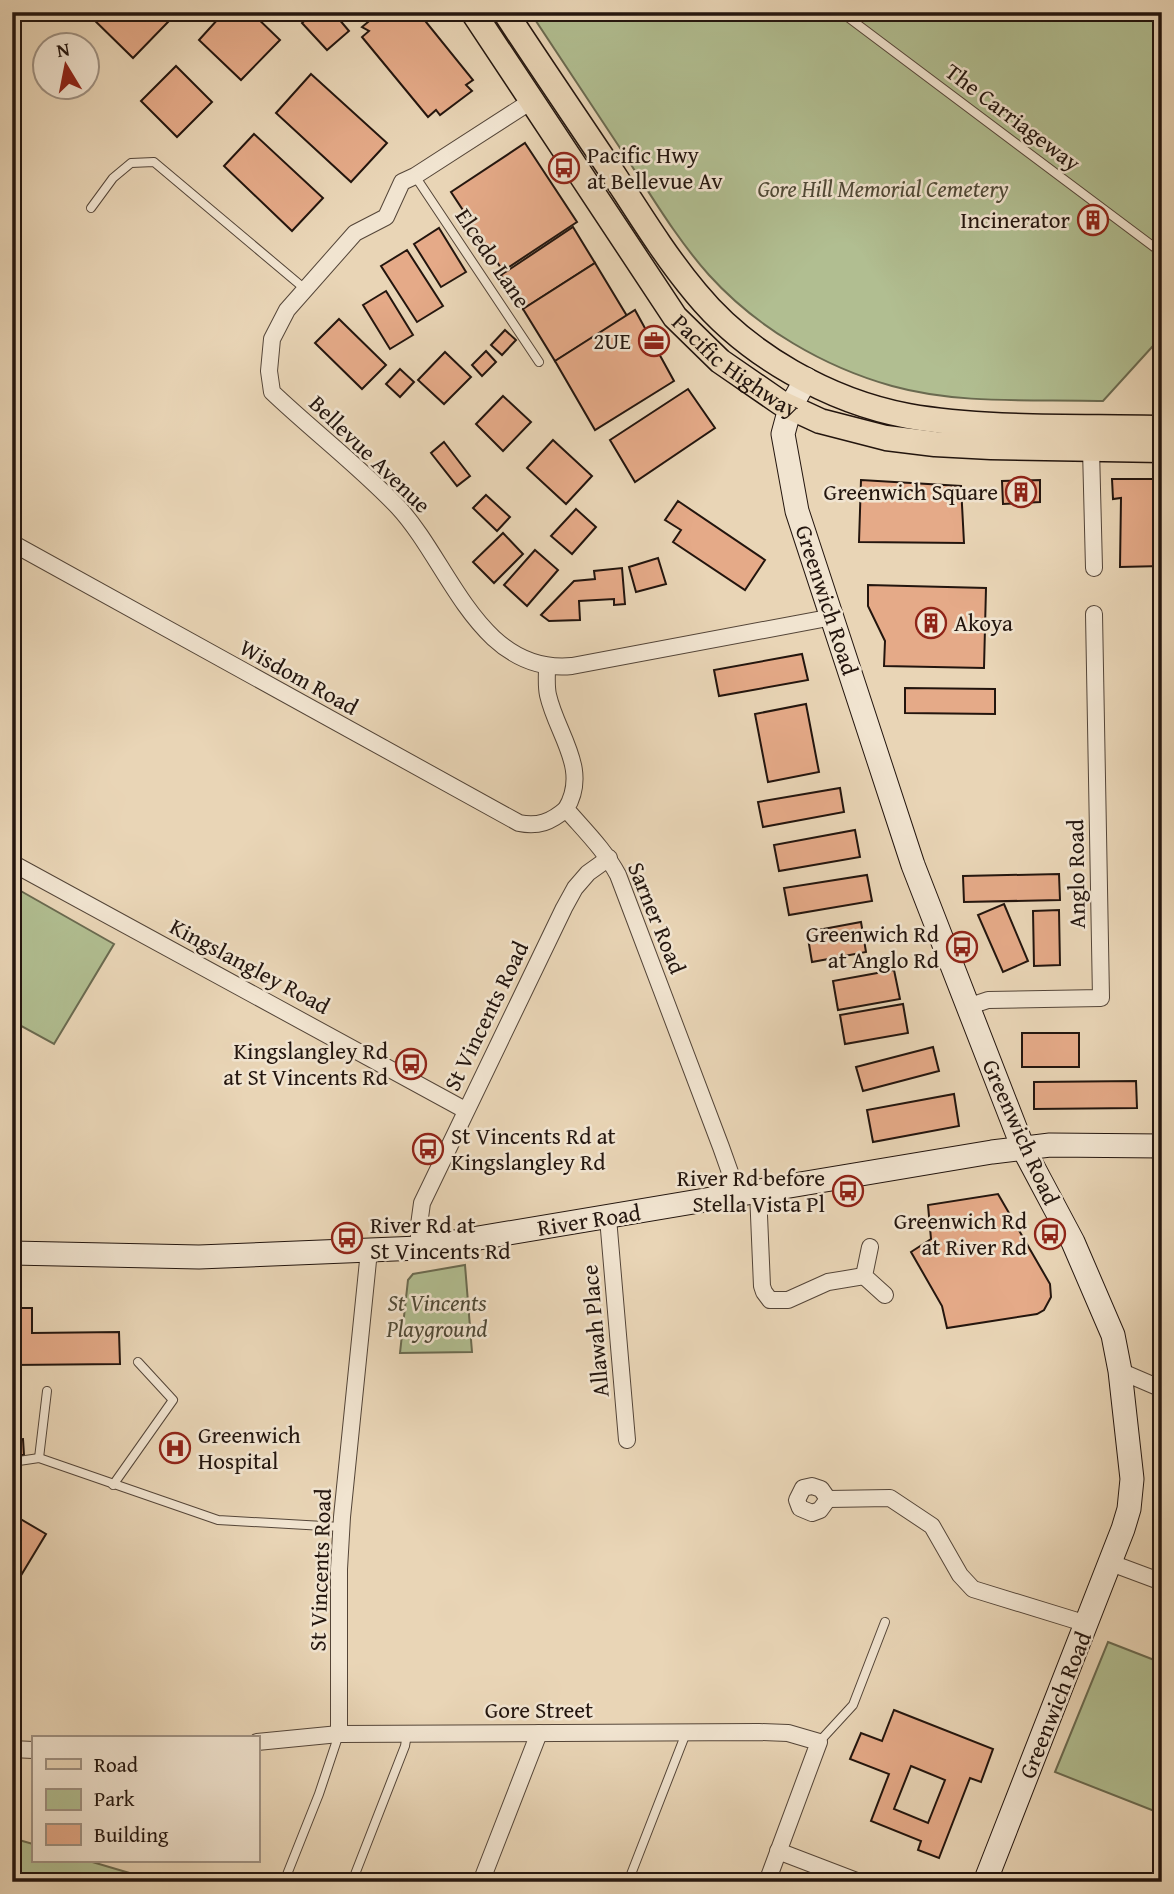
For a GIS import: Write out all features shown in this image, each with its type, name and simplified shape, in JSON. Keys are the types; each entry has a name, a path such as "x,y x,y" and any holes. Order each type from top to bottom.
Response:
{"main road":[{"name":"Pacific Highway","path":"473,12 675,317 720,361 790,408 828,424 886,438 935,444 1162,450"},
{"name":"Pacific Highway","path":"505,12 697,295 740,335 775,361 847,398 909,416 970,422 1162,428"},
{"name":"Greenwich Road","path":"806,379 790,408 784,427 784,450 797,511 913,865 1023,1148 1073,1242 1113,1335 1120,1371 1132,1479 1129,1508 1111,1563 985,1882"},
{"name":"River Road","path":"12,1253 199,1257 419,1248 1023,1148 1058,1144 1162,1146"}],"street":[{"name":"Bellevue Avenue","path":"533,100 402,182 386,217 355,233 287,310 272,339 269,371 272,392 398,508 424,540 445,578 493,639 516,657 547,667 572,666 833,617"},
{"path":"1091,449 1094,568"},
{"name":"Wisdom Road","path":"12,543 519,823 528,825 547,822 566,809"},
{"name":"Anglo Road","path":"967,1007 988,1000 1101,998 1094,614"},
{"path":"547,667 548,696 576,776 573,799 566,809"},
{"name":"Sarner Road","path":"566,809 592,835 609,858 625,894 717,1135 732,1178 734,1196"},
{"name":"St Vincents Road","path":"419,1248 422,1203 548,939 575,888 588,873 609,858"},
{"name":"Kingslangley Road","path":"12,863 465,1110"},
{"path":"758,1192 762,1286 770,1300 788,1300 828,1282 864,1276"},
{"name":"Allawah Place","path":"608,1218 628,1440"},
{"path":"864,1276 870,1247"},
{"name":"St Vincents Road","path":"339,1734 341,1527 369,1251"},
{"path":"864,1276 885,1295"},
{"path":"1120,1371 1162,1389"},
{"path":"828,1499 890,1498 932,1526 960,1574 973,1588 1087,1624"},
{"path":"1111,1563 1162,1583"},
{"path":"481,1882 539,1733"},
{"name":"Gore Street","path":"259,1742 339,1734 788,1733 819,1742"},
{"path":"767,1882 819,1742"},
{"path":"12,1749 32,1750"},
{"path":"778,1851 859,1882"}],"lane":[{"name":"The Carriageway","path":"841,12 1162,253"},
{"path":"92,208 113,178 131,163 154,162 305,289"},
{"name":"Elcedo Lane","path":"415,176 539,362"},
{"path":"113,1485 173,1401 138,1362"},
{"path":"38,1458 47,1391"},
{"path":"12,1462 38,1458 218,1520 341,1527"},
{"path":"819,1742 853,1705 885,1622"},
{"path":"628,1882 686,1733"},
{"name":"St Vincents Road","path":"284,1882 319,1794 339,1734"},
{"path":"352,1882 405,1746 407,1734"}],"green space":[{"name":"Gore Hill Memorial Cemetery","path":"530,12 1162,12 1162,336 1103,401 970,399 918,392 867,378 817,357 748,312 697,261 664,216"},
{"path":"12,886 114,944 54,1044 12,1021"},
{"name":"St Vincents Playground","path":"465,1265 472,1352 400,1353 408,1280 413,1274"},
{"path":"1108,1642 1162,1663 1162,1814 1055,1772"},
{"path":"12,1838 32,1844 32,1862 92,1862 160,1882 12,1882"}],"building":[{"path":"86,12 160,12 169,21 133,58"},
{"path":"213,12 251,12 280,40 241,80 199,40 219,18"},
{"path":"314,12 333,12 349,31 327,50 302,23"},
{"path":"380,12 418,12 473,80 466,85 472,91 440,115 436,110 428,117 362,37 369,31 362,27"},
{"path":"176,66 212,102 177,137 141,101"},
{"path":"311,74 387,143 351,182 276,113"},
{"path":"254,134 323,198 292,231 224,166"},
{"path":"525,143 577,222 503,271 451,192"},
{"path":"573,227 595,263 523,309 501,275"},
{"path":"439,228 466,272 441,287 414,244"},
{"path":"407,250 443,306 417,322 381,266"},
{"path":"595,263 627,316 555,361 523,309"},
{"path":"386,291 413,335 390,349 363,305"},
{"path":"635,310 674,381 595,430 555,361"},
{"path":"339,319 386,365 362,389 315,343"},
{"path":"505,330 516,340 502,355 491,345"},
{"path":"486,351 496,362 482,376 472,365"},
{"path":"445,352 471,377 444,404 418,380"},
{"path":"400,369 414,382 400,397 386,384"},
{"path":"688,389 715,428 635,482 610,440"},
{"path":"503,396 531,422 503,451 476,424"},
{"path":"553,440 592,476 566,504 527,468"},
{"path":"444,442 470,476 457,486 431,453"},
{"path":"1112,479 1162,479 1162,566 1120,567 1121,498 1113,499"},
{"path":"861,480 961,486 964,543 859,542"},
{"name":"Greenwich Square","path":"1040,480 1040,502 1003,504 1002,481"},
{"path":"486,495 510,517 497,531 473,508"},
{"path":"678,501 765,560 745,590 673,542 681,530 665,520"},
{"path":"576,509 596,527 572,554 551,536"},
{"path":"503,533 523,554 494,583 473,562"},
{"path":"535,550 558,570 527,606 504,585"},
{"path":"658,558 666,584 636,592 629,567"},
{"path":"622,568 625,604 614,605 614,599 579,601 580,620 549,621 541,615 574,581 595,579 594,571"},
{"name":"Akoya","path":"868,585 986,588 984,668 884,666 885,641 868,606"},
{"path":"802,654 808,680 719,696 714,670"},
{"path":"905,688 995,689 995,714 905,713"},
{"path":"806,704 819,772 768,782 755,714"},
{"path":"840,788 844,812 763,827 758,802"},
{"path":"855,830 860,857 779,871 774,845"},
{"path":"1059,874 1060,900 964,902 963,876"},
{"path":"867,875 872,901 789,915 784,888"},
{"path":"1004,904 1028,961 1003,972 978,915"},
{"path":"1059,910 1060,965 1034,966 1033,911"},
{"path":"861,922 866,952 812,962 807,932"},
{"path":"894,970 900,999 838,1010 833,981"},
{"path":"903,1004 908,1033 845,1044 840,1015"},
{"path":"1022,1033 1079,1033 1079,1067 1022,1067"},
{"path":"933,1047 939,1071 863,1091 856,1067"},
{"path":"1136,1081 1137,1108 1034,1109 1034,1082"},
{"path":"954,1094 959,1126 873,1142 867,1110"},
{"path":"998,1194 1050,1284 1051,1297 1044,1310 1037,1314 947,1328 942,1306 911,1252 931,1239 928,1205"},
{"path":"12,1308 32,1308 32,1333 119,1332 120,1364 12,1365"},
{"path":"23,1439 24,1455 12,1455 12,1440"},
{"path":"12,1514 46,1534 14,1587 12,1587"},
{"path":"894,1710 993,1749 981,1782 970,1778 939,1858 918,1850 921,1841 871,1821 889,1774 850,1759 861,1733 882,1741","holes":["911,1766 945,1780 928,1823 894,1809"]}],"place":[{"name":"Pacific Hwy at Bellevue Av","path":"564,168"},
{"name":"Incinerator","path":"1093,220"},
{"name":"2UE","path":"654,341"},
{"name":"Greenwich Square","path":"1021,492"},
{"name":"Akoya","path":"931,623"},
{"name":"Greenwich Rd at Anglo Rd","path":"962,947"},
{"name":"Kingslangley Rd at St Vincents Rd","path":"411,1064"},
{"name":"St Vincents Rd at Kingslangley Rd","path":"428,1149"},
{"name":"River Rd before Stella Vista Pl","path":"848,1191"},
{"name":"Greenwich Rd at River Rd","path":"1050,1234"},
{"name":"River Rd at St Vincents Rd","path":"347,1238"},
{"name":"Greenwich Hospital","path":"175,1448"}]}
